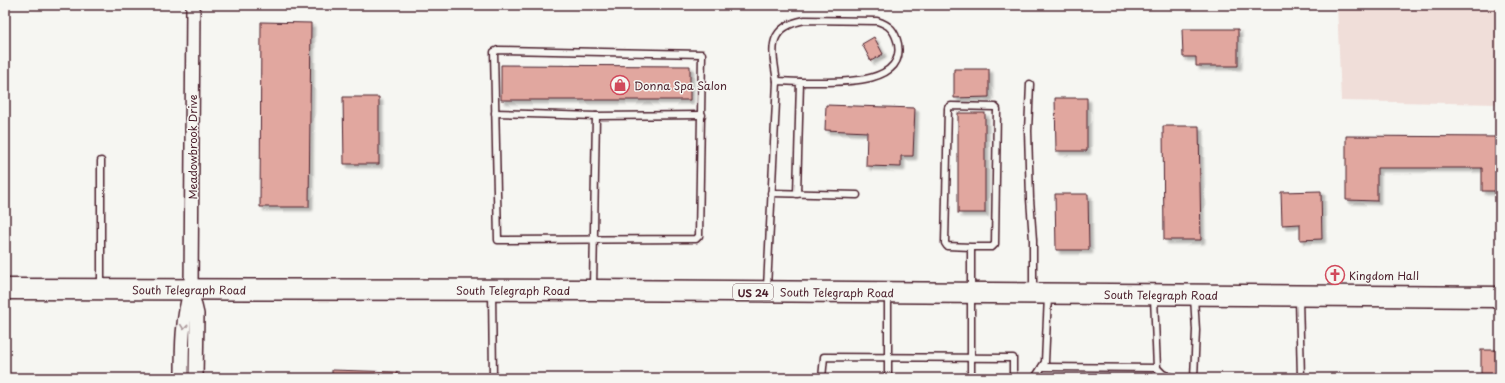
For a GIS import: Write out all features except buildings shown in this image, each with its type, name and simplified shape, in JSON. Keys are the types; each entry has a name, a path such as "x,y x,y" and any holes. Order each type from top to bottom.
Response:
{"main road":[{"name":"South Telegraph Road","path":"5,289 593,290 1500,297"}],"street":[{"name":"Meadowbrook Drive","path":"191,289 193,5"},
{"path":"182,378 182,343 186,306 191,289"},
{"path":"191,289 197,314 196,378"}],"lane":[{"path":"766,292 777,81 772,54 773,41 782,30 794,22 805,20 877,21 888,24 894,34 898,55 892,68 882,75 866,80 800,82 777,81"},
{"path":"498,50 700,53 703,56 699,236 696,239 498,240 495,113 494,52 498,50"},
{"path":"797,194 800,82"},
{"path":"1030,84 1028,131 1030,199 1040,294 1045,362 1035,378"},
{"path":"951,106 995,107 997,109 995,244 992,247 971,247 947,246 945,243 948,108 951,106"},
{"path":"495,113 596,116 702,115"},
{"path":"593,290 596,116"},
{"path":"101,161 101,288"},
{"path":"771,193 858,195"},
{"path":"971,247 971,378"},
{"path":"492,290 493,378"},
{"path":"888,293 888,378"},
{"path":"1154,295 1157,368 1163,374 1173,378"},
{"path":"1194,295 1196,330 1194,378"},
{"path":"1299,296 1301,378"},
{"path":"822,378 824,357 1013,358 1013,378"},
{"path":"1042,367 1157,368"}],"shaded area":[{"path":"1337,5 1500,5 1500,104 1341,101"}],"place":[{"name":"Donna Spa Salon","path":"620,85"},
{"name":"Kingdom Hall","path":"1335,275"}]}
